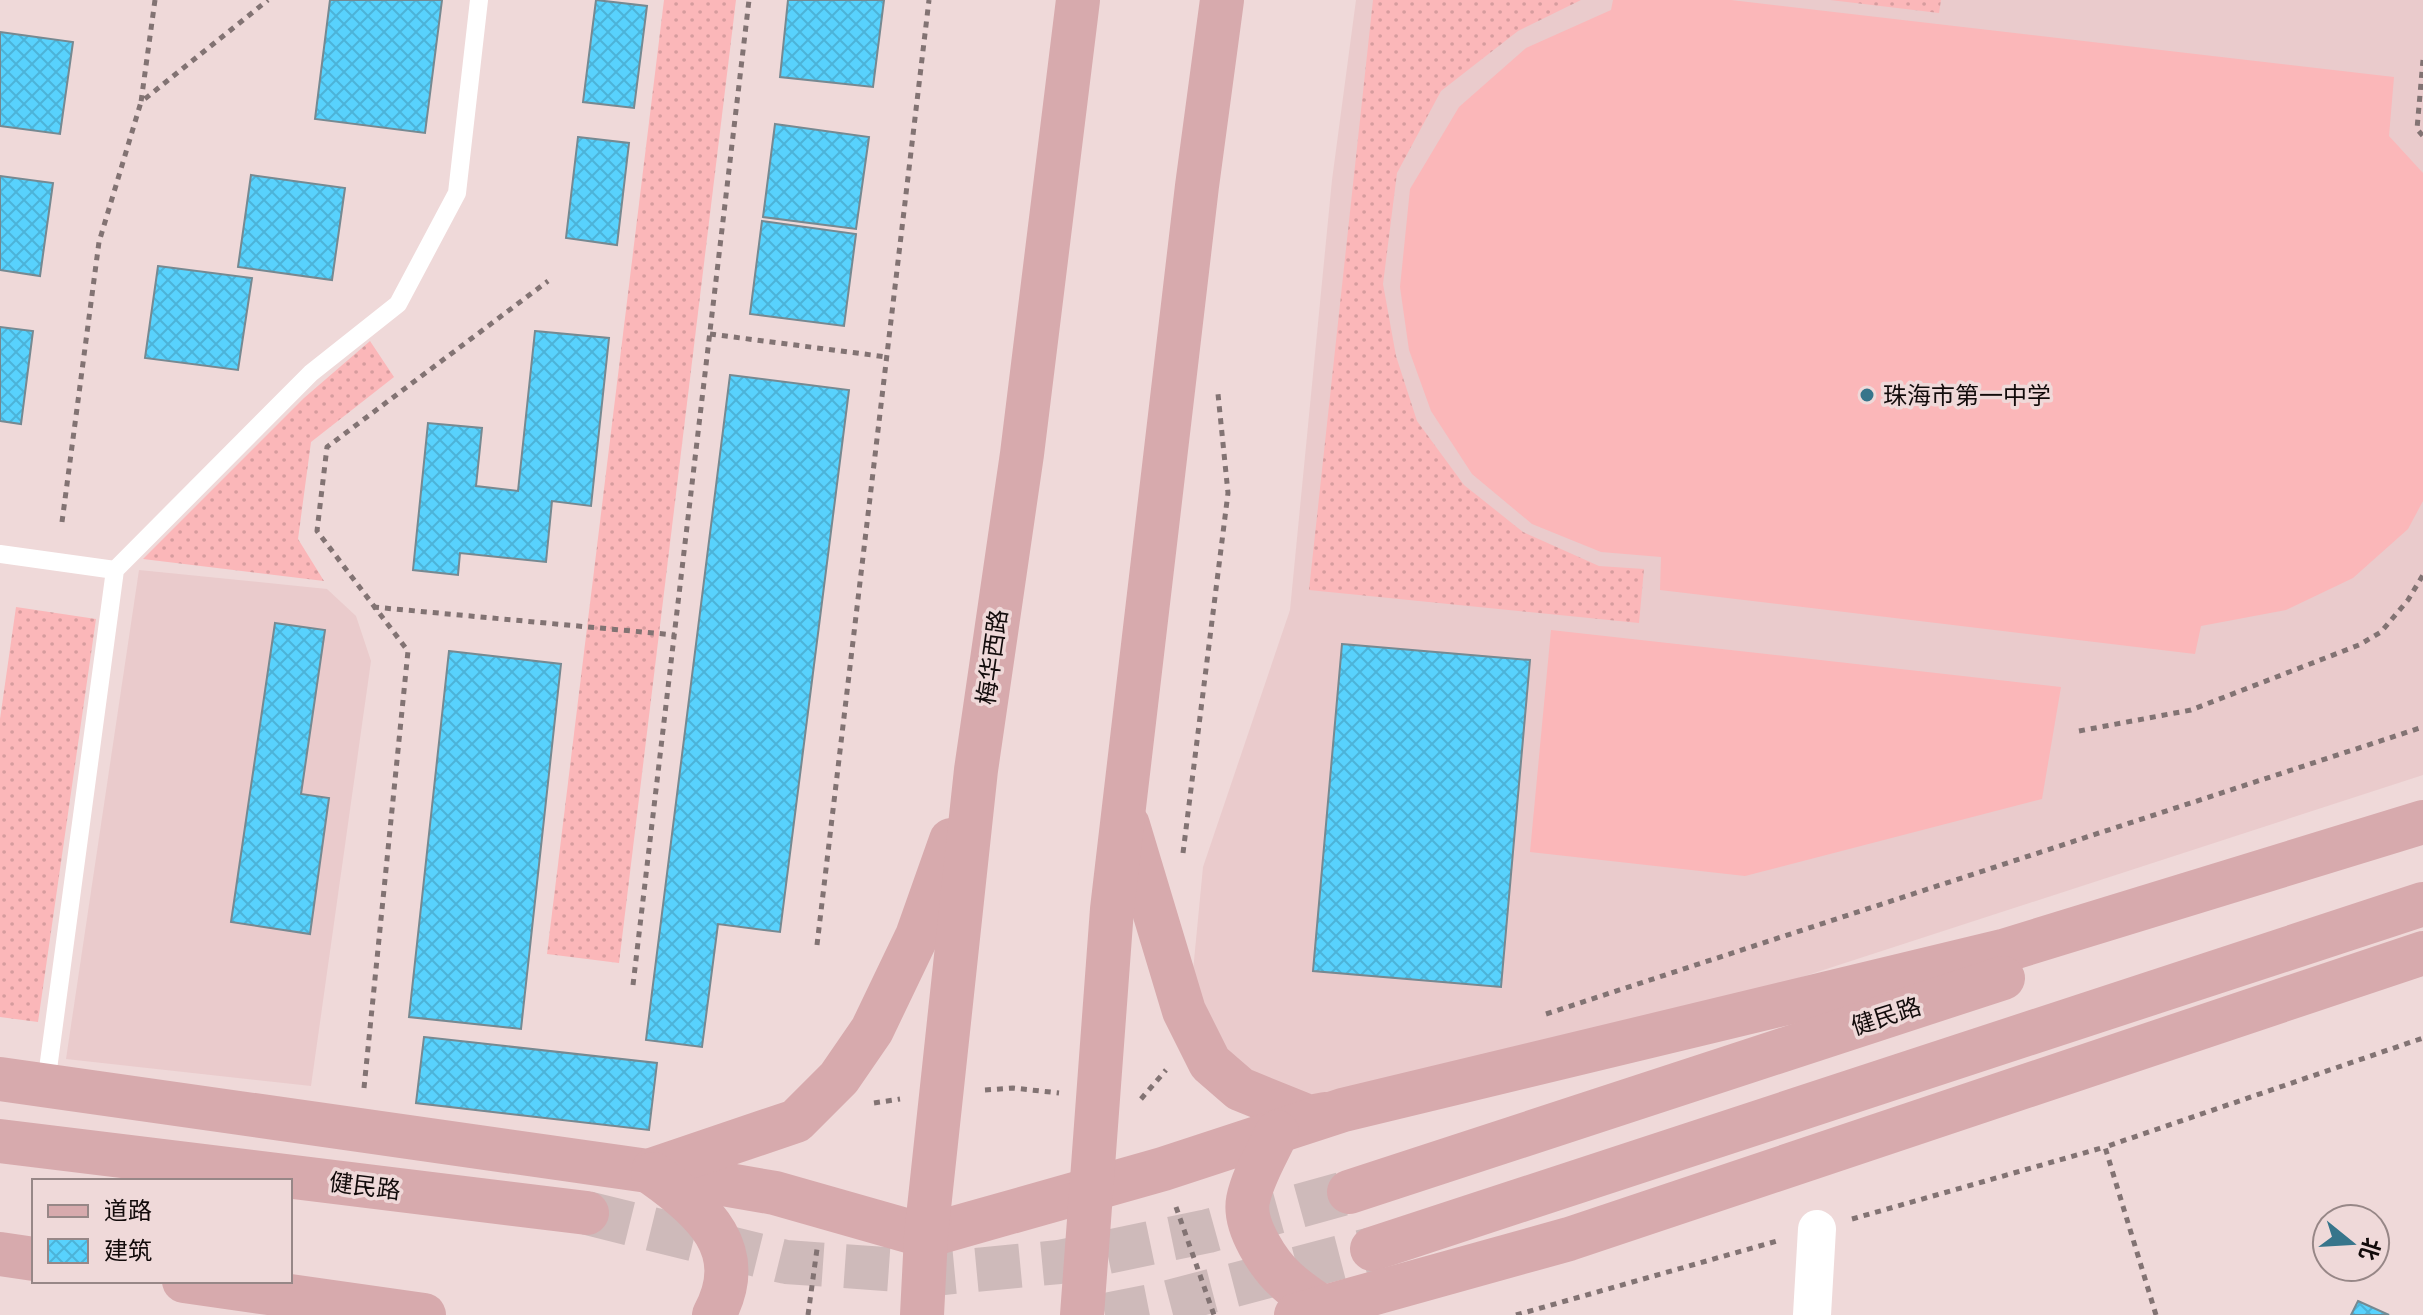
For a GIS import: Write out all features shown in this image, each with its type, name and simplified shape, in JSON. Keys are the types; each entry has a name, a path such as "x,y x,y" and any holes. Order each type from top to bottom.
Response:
{"main road":[{"name":"梅华西路","path":"922,1315 926,1236 976,770 1022,454 1078,0"},
{"path":"1082,1315 1112,909 1197,186 1222,0"},
{"path":"648,1171 796,1121 839,1078 872,1030 917,936 976,770"},
{"path":"1123,810 1184,1011 1210,1063 1240,1089 1309,1117 2003,951 2423,822"},
{"name":"健民路","path":"1349,1192 2423,840"},
{"path":"1372,1249 2423,904"},
{"path":"1277,1132 1247,1203 1251,1228 1266,1258 1309,1311 1569,1239 2423,953"},
{"path":"0,1079 648,1171 775,1193 926,1236 1163,1169 1343,1110"},
{"name":"健民路","path":"0,1141 587,1213"},
{"path":"648,1171 679,1192 704,1217 720,1239 728,1270 723,1299 714,1315"},
{"path":"0,1254 32,1259"},
{"path":"198,1283 424,1315"}],"street":[{"path":"1812,1315 1817,1229"}],"lane":[{"path":"46,1084 115,570 311,373 398,304 457,193 479,0"},
{"path":"0,554 115,570"}],"path":[{"path":"62,522 99,242 141,102 155,0"},
{"path":"141,102 268,0"},
{"path":"633,985 749,0"},
{"path":"817,945 929,0"},
{"path":"2423,60 2417,129 2423,136"},
{"path":"360,1130 408,651 317,531 327,447 548,281"},
{"path":"710,334 887,357"},
{"path":"1182,861 1228,493 1217,383"},
{"path":"2079,731 2191,710 2359,645 2381,632 2408,600 2423,575"},
{"path":"372,606 675,635"},
{"path":"1541,1015 2423,727"},
{"path":"2156,1315 2105,1147 2423,1038"},
{"path":"862,1105 941,1093 1013,1088 1098,1097"},
{"path":"1163,1169 1214,1315"},
{"path":"808,1315 822,1206"}],"shaded area":[{"path":"664,0 736,0 619,963 547,954"},
{"name":"珠海市第一中学","path":"1356,0 2423,0 2423,775 1430,1098 1307,1100 1272,1093 1197,1032 1193,971 1203,867 1290,610 1332,180"},
{"path":"1373,0 1581,0 1518,31 1441,91 1397,173 1383,284 1396,356 1417,421 1464,485 1523,532 1599,566 1644,569 1639,623 1309,590"},
{"path":"1613,0 1731,0 2394,77 2389,136 2423,173 2423,501 2408,529 2353,578 2286,610 2201,626 2195,654 1660,590 1661,557 1601,552 1532,524 1472,474 1431,411 1409,350 1400,287 1410,189 1459,107 1526,48 1611,10"},
{"path":"1830,0 1941,0 1939,13"},
{"path":"370,341 394,377 311,442 298,539 324,581 143,559 304,398"},
{"path":"139,570 327,589 356,616 371,661 311,1086 66,1059"},
{"path":"16,607 96,619 38,1022 0,1017 0,719"},
{"path":"1551,630 2061,687 2042,799 1745,876 1530,852"}],"building":[{"path":"330,0 442,0 425,133 315,119"},
{"path":"596,0 647,6 634,108 583,102"},
{"path":"788,0 884,0 873,87 780,77"},
{"path":"0,32 73,42 60,134 0,126"},
{"path":"775,124 869,137 856,229 763,217"},
{"path":"578,137 629,143 617,245 566,238"},
{"path":"251,175 345,188 332,280 238,267"},
{"path":"0,176 53,183 40,276 0,270"},
{"path":"762,221 856,234 844,326 750,314"},
{"path":"158,266 252,278 238,370 145,358"},
{"path":"0,327 33,331 21,424 0,421"},
{"path":"535,331 609,338 591,506 552,501 546,562 460,553 458,575 413,570 428,423 482,428 476,486 518,491"},
{"path":"730,375 849,390 780,932 718,924 702,1047 646,1040"},
{"path":"275,623 325,630 301,794 329,798 310,934 231,922"},
{"path":"1342,644 1530,660 1501,987 1313,971"},
{"path":"449,651 561,664 521,1029 409,1017"},
{"path":"424,1037 657,1063 649,1130 416,1103"},
{"path":"2358,1301 2389,1315 2351,1315"}],"tunnel":[{"path":"587,1213 786,1262 943,1273 1059,1262 1208,1231 1349,1192"},
{"path":"1105,1315 1161,1304 1372,1249"}],"place":[{"name":"珠海市第一中学","path":"1867,395"}]}
